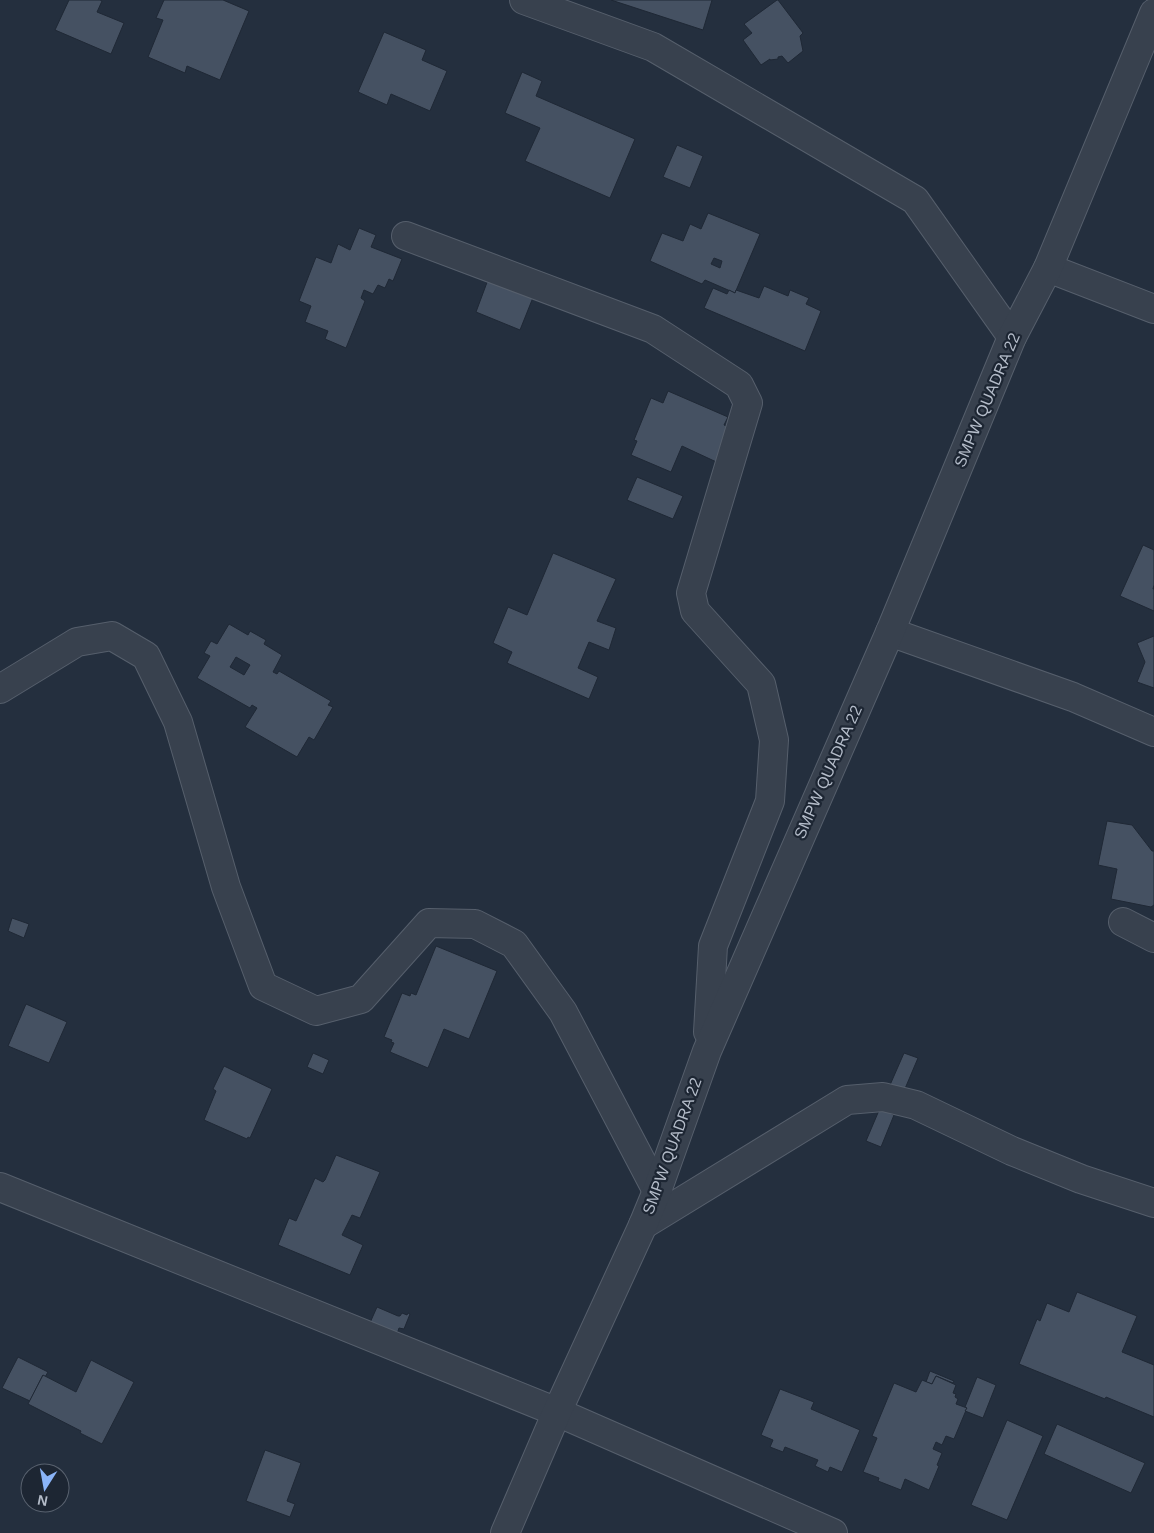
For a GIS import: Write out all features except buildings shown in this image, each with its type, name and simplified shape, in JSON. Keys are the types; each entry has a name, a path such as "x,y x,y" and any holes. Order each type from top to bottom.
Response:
{"street":[{"path":"524,0 653,46 915,200 1012,337"},
{"name":"SMPW QUADRA 22","path":"505,1533 557,1412 643,1225 707,1051 890,632 1012,337 1048,268 1154,13"},
{"path":"406,236 653,329 739,385 748,403 691,593 695,611 761,684 774,740 770,801 713,946 707,1051"},
{"path":"1048,268 1154,309"},
{"path":"890,632 1073,697 1154,732"},
{"path":"0,688 77,642 112,636 146,656 178,722 226,887 263,986 316,1011 361,999 429,923 475,924 514,944 563,1012 657,1191"},
{"path":"1122,922 1154,938"},
{"path":"643,1225 847,1100 883,1097 916,1105 1012,1150 1081,1179 1154,1203"},
{"path":"0,1187 557,1412 833,1533"}]}
